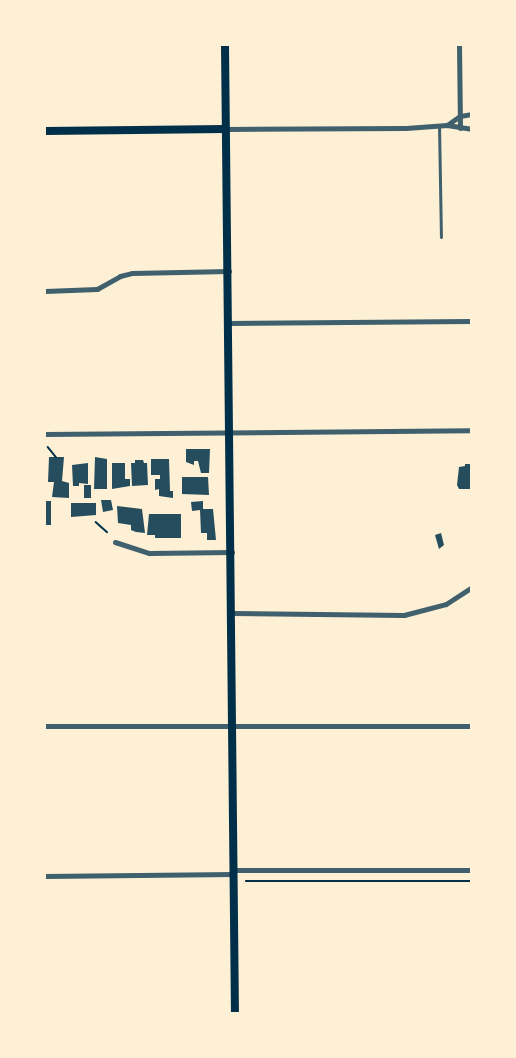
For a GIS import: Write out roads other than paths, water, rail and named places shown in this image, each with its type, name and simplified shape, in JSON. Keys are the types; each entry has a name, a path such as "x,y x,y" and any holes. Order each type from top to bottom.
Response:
{"main road":[{"path":"225,45 235,1013"},
{"path":"45,131 226,129"}],"street":[{"path":"459,45 460,128"},
{"path":"447,124 460,116 471,114"},
{"path":"226,129 447,124 471,129"},
{"path":"45,291 97,289 120,276 132,273 229,272"},
{"path":"229,322 471,321"},
{"path":"45,434 471,430"},
{"path":"115,542 149,553 232,552"},
{"path":"232,612 404,615 446,604 471,588"},
{"path":"45,726 232,724 471,726"},
{"path":"45,876 471,870"}],"lane":[{"path":"439,125 441,237"}]}
